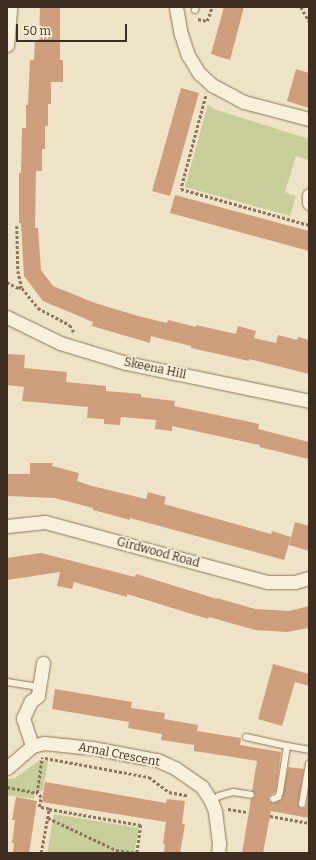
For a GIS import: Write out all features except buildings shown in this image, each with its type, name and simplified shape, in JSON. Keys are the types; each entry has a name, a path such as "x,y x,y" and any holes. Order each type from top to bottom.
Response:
{"street":[{"path":"7,45 10,7"},
{"path":"176,7 180,34 188,55 198,73 212,85 244,102 309,119"},
{"path":"309,195 309,203"},
{"name":"Skeena Hill","path":"7,316 60,343 126,363 309,401"},
{"name":"Girdwood Road","path":"7,526 38,522 49,523 268,582 295,582 309,578"},
{"path":"7,768 38,745 22,718 31,701 38,696 44,663"},
{"name":"Arnal Crescent","path":"38,745 92,748 157,760 189,776 202,786 213,806"},
{"path":"213,806 218,853"}],"lane":[{"path":"7,682 39,687"},
{"path":"246,737 309,750"},
{"path":"273,799 278,797 280,792 287,746"},
{"path":"302,804 309,764"},
{"path":"213,806 219,796 233,792 251,795"}],"path":[{"path":"301,7 309,21"},
{"path":"212,85 207,92 181,188 309,225"},
{"path":"17,226 18,271 22,286 28,298 38,308 70,325 76,338 73,347"},
{"path":"7,282 18,288 22,286"},
{"path":"38,745 42,758 37,793 40,797 39,807 141,825 137,853 116,850 48,818"},
{"path":"42,758 149,777 169,792 190,796"},
{"path":"7,788 37,793"},
{"path":"213,806 248,812"},
{"path":"41,853 49,809"},
{"path":"270,816 309,822"}],"green space":[{"path":"208,104 214,109 309,139 308,160 296,156 285,192 296,196 290,216 185,187"},
{"path":"40,760 48,761 43,791 35,790 34,799 7,795 7,779 15,778"},
{"path":"54,814 139,828 134,853 47,853"}]}
